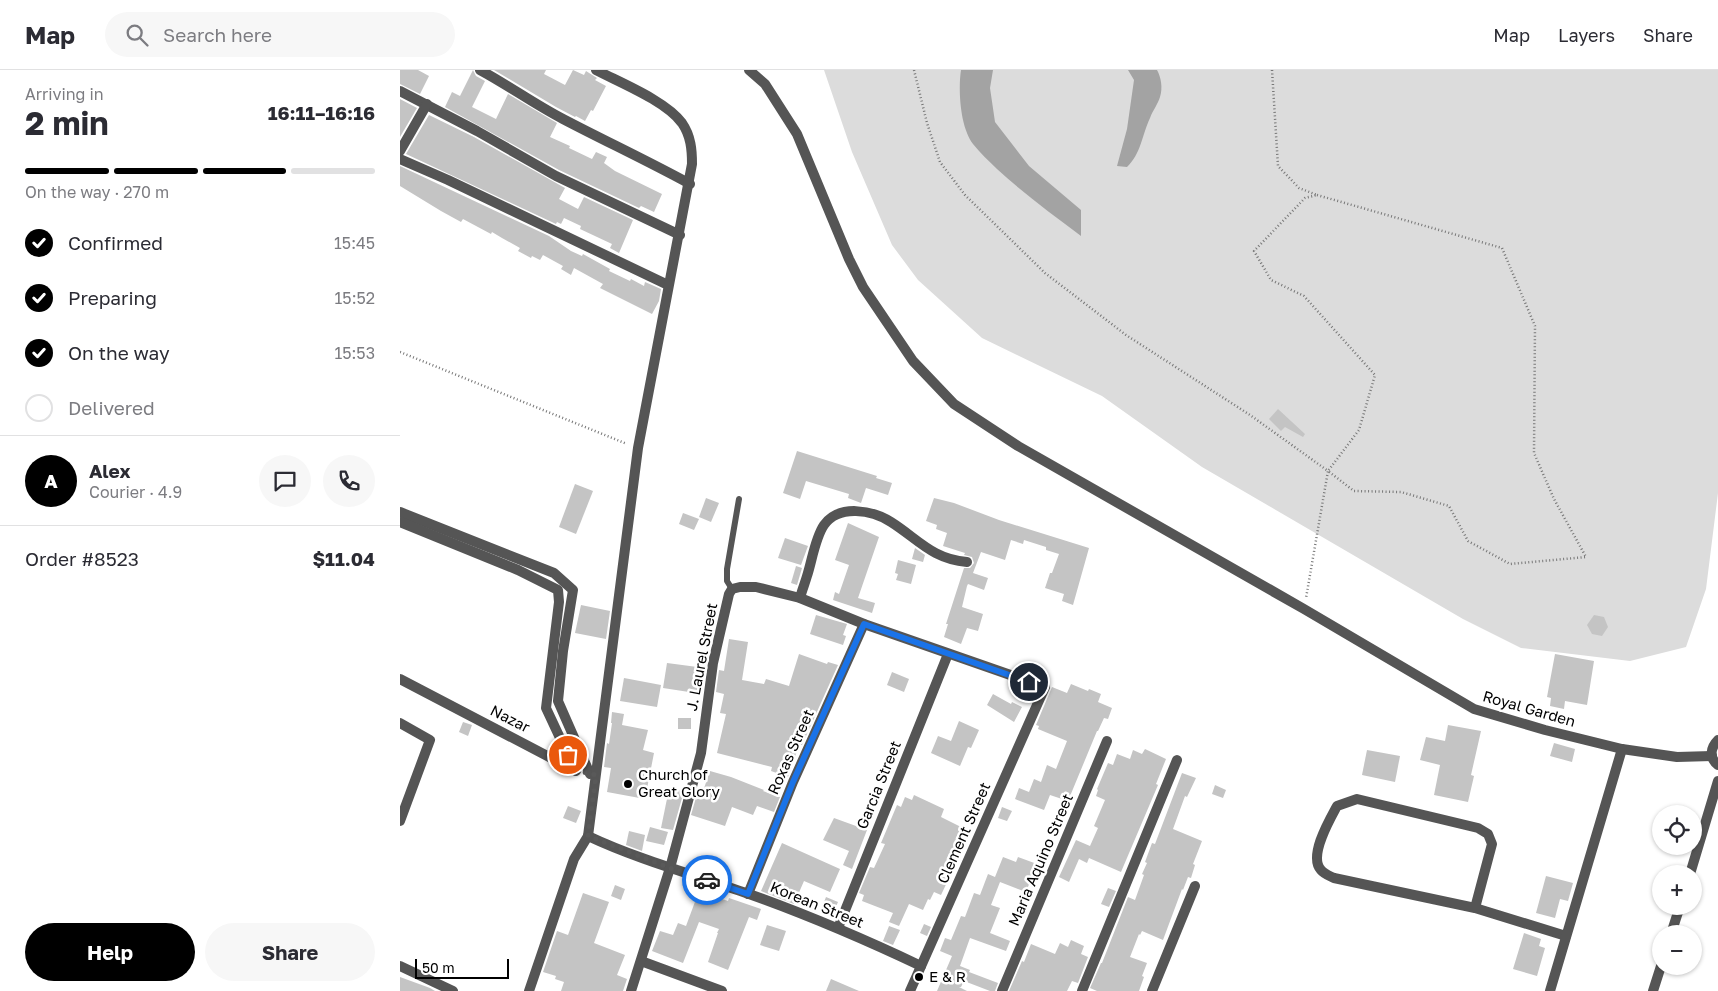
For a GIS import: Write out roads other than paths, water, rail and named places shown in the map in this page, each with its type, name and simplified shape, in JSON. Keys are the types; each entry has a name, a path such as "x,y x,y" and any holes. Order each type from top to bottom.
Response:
{"street":[{"path":"480,70 561,118 690,184"},
{"path":"529,991 574,859 588,836 593,774 638,448 668,285 690,184 692,149 690,139 683,124 671,110 596,70"},
{"name":"Royal Garden","path":"749,70 765,84 797,134 849,259 863,287 885,323 913,361 954,404 1018,446 1304,609 1474,709 1545,730 1622,749 1677,757 1712,756"},
{"path":"400,91 556,176 680,235"},
{"path":"400,150 426,104"},
{"path":"400,159 668,285"},
{"path":"800,598 824,525 835,515 856,510 890,521 927,549 954,561 967,562"},
{"path":"400,516 465,544 558,590 558,701 593,774"},
{"path":"465,544 526,562 554,573 573,590 546,708 575,770"},
{"path":"523,573 526,562"},
{"name":"J. Laurel Street","path":"631,991 670,868 700,753 713,662 729,594 732,590 740,587 756,587 800,598 864,624 1045,687"},
{"name":"Roxas Street","path":"748,894 793,782 864,624"},
{"name":"Garcia Street","path":"838,928 948,654"},
{"name":"Nazar","path":"400,678 575,770 593,774"},
{"name":"Clement Street","path":"910,991 1045,687"},
{"path":"400,723 430,740 400,821"},
{"path":"1718,740 1714,744 1712,756 1718,766"},
{"name":"Maria Aquino Street","path":"1002,991 1107,741"},
{"path":"1550,991 1622,749"},
{"path":"1082,991 1177,760"},
{"path":"1693,865 1718,781"},
{"path":"1475,908 1492,844 1488,834 1478,828 1357,799 1337,806 1320,839 1317,853 1318,865 1321,871 1334,878 1475,908 1566,936"},
{"name":"Korean Street","path":"588,836 670,868 748,894 838,928 921,966"},
{"path":"1152,991 1195,886"},
{"path":"641,961 722,991"},
{"path":"400,966 453,991"},
{"path":"1654,991 1658,975"}],"lane":[{"path":"732,590 727,581 727,569 739,499"}],"place":[{"name":"Church of Great Glory","path":"628,784"},
{"name":"E & R","path":"919,977"}]}
